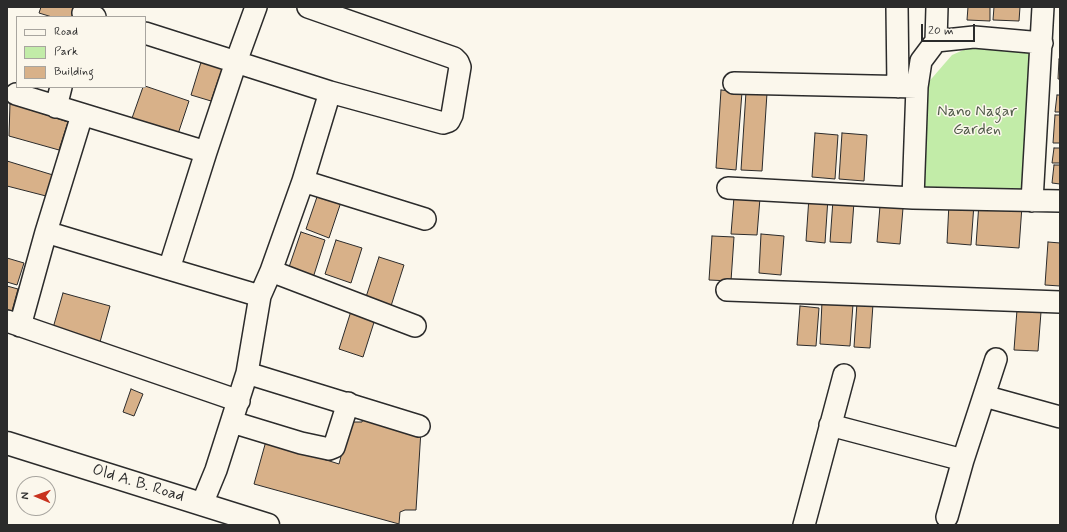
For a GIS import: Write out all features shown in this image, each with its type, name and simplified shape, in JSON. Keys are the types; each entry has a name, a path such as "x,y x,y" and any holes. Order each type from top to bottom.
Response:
{"main road":[{"name":"Old A. B. Road","path":"7,443 268,525"}],"street":[{"path":"169,269 206,152 256,7"},
{"path":"146,33 330,92 443,123 450,121 460,67 454,58 308,7"},
{"path":"897,7 908,87 913,198"},
{"path":"908,87 921,61 936,41 937,7"},
{"path":"1032,201 1043,7"},
{"path":"936,41 974,38 1042,43"},
{"path":"734,83 908,87"},
{"path":"56,107 61,88"},
{"path":"202,504 216,470 247,374 260,296 271,271 303,181 330,92"},
{"path":"16,94 206,152"},
{"path":"82,114 46,232 14,324 239,401"},
{"path":"303,181 425,219"},
{"path":"728,188 913,198 1060,201"},
{"path":"46,232 260,296"},
{"path":"271,271 415,326"},
{"path":"727,290 1060,302"},
{"path":"947,517 963,460 996,359"},
{"path":"247,374 348,403 419,426"},
{"path":"807,524 830,425 844,375"},
{"path":"984,396 1060,417"},
{"path":"232,422 301,443 329,449 334,447 348,403"},
{"path":"830,425 963,460"}],"green space":[{"name":"Nano Nagar Garden","path":"968,48 1005,49 1035,53 1028,196 923,193 926,85 952,55"}],"building":[{"path":"41,7 76,7 73,16 49,16 39,13"},
{"path":"968,7 990,7 990,21 967,20"},
{"path":"994,7 1020,7 1019,21 993,20"},
{"path":"202,59 223,66 211,101 191,95"},
{"path":"1059,59 1060,79 1058,79"},
{"path":"146,86 189,101 177,137 131,121 143,88 146,88"},
{"path":"721,90 742,92 736,170 716,168"},
{"path":"746,92 767,93 762,171 741,170"},
{"path":"1057,95 1060,95 1060,112 1055,112"},
{"path":"10,103 68,122 59,150 9,136"},
{"path":"1055,115 1060,115 1060,143 1053,143"},
{"path":"815,133 838,135 835,179 812,177"},
{"path":"842,133 867,135 864,181 839,179"},
{"path":"1054,148 1060,148 1060,163 1052,163"},
{"path":"7,161 53,175 46,196 7,186"},
{"path":"1054,165 1060,165 1060,184 1052,183"},
{"path":"318,194 341,202 329,238 306,229"},
{"path":"734,197 760,198 757,235 731,234"},
{"path":"809,197 828,198 825,243 806,241"},
{"path":"833,200 854,202 851,243 830,242"},
{"path":"949,203 974,204 971,245 947,243"},
{"path":"979,203 1022,206 1019,248 976,245"},
{"path":"880,206 903,208 900,244 877,242"},
{"path":"301,232 325,240 312,281 287,273"},
{"path":"761,234 784,236 781,275 759,273"},
{"path":"712,236 734,237 731,281 709,280"},
{"path":"336,240 362,248 351,283 325,274"},
{"path":"1048,242 1060,243 1060,286 1045,285"},
{"path":"379,257 404,265 391,306 366,297"},
{"path":"7,258 24,263 17,285 7,282"},
{"path":"7,286 18,289 12,311 7,310"},
{"path":"63,293 110,306 100,342 53,328"},
{"path":"822,302 853,304 850,346 820,344"},
{"path":"857,303 873,304 870,348 854,347"},
{"path":"800,306 819,308 816,346 797,345"},
{"path":"352,308 376,316 363,357 339,349"},
{"path":"1017,310 1041,312 1038,351 1014,350"},
{"path":"131,389 143,394 134,416 123,412"},
{"path":"365,413 421,430 416,510 405,510 400,512 399,524 254,484 266,441 339,464 350,422 362,422"}]}
